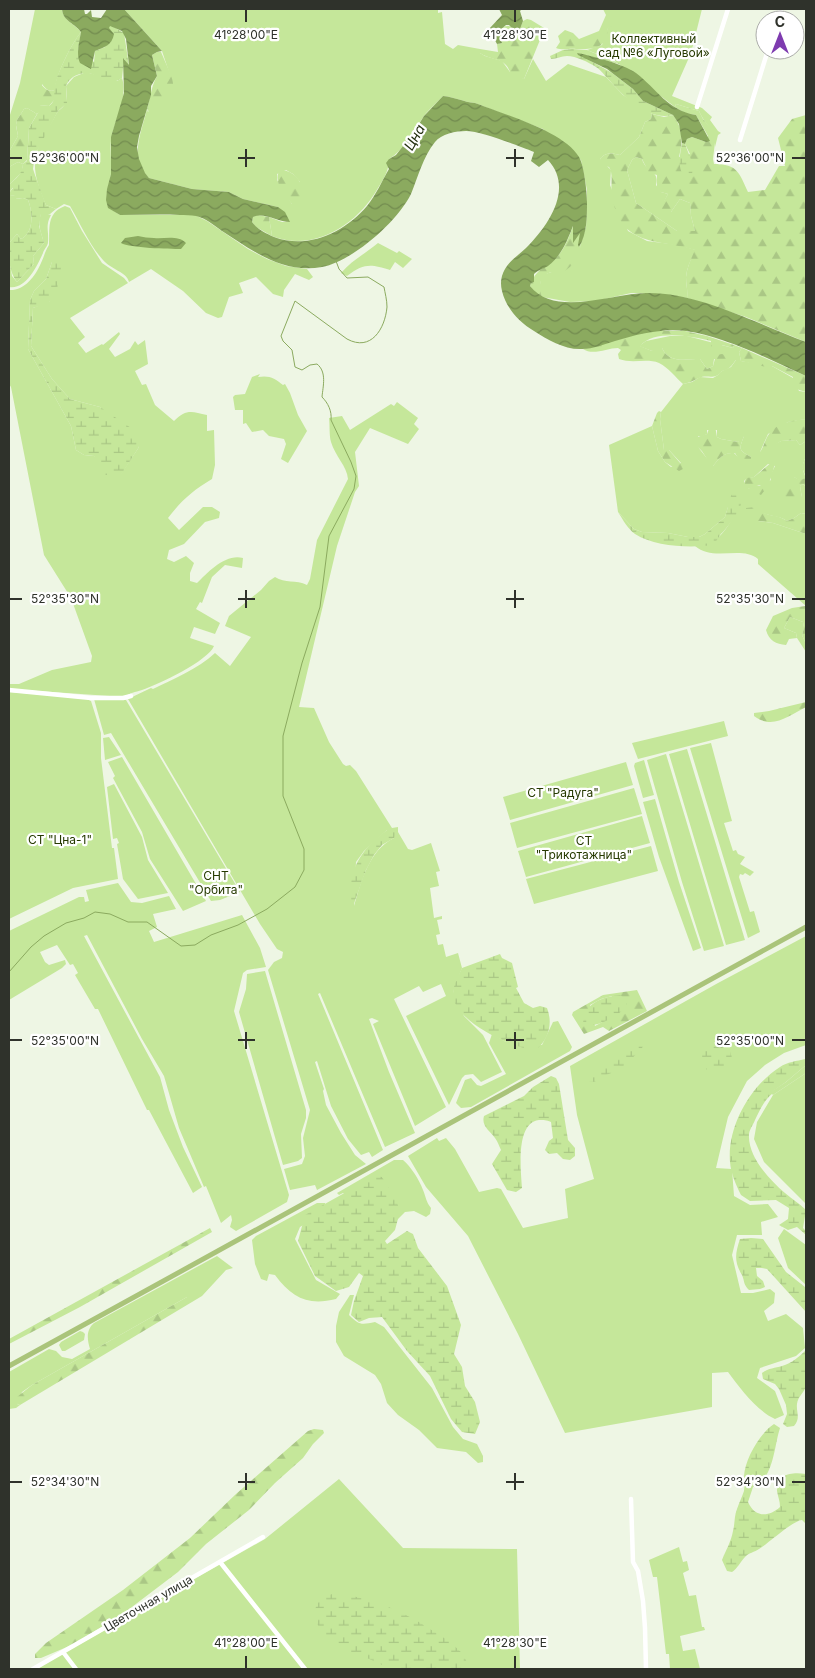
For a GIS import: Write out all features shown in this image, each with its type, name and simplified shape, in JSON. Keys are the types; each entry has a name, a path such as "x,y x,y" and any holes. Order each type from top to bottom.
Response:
{"main road":[{"path":"9,1366 806,927"}],"street":[{"path":"697,107 728,9"},
{"path":"740,140 765,60"},
{"path":"9,690 91,698 126,698 131,696"},
{"path":"631,1498 633,1562 638,1571 642,1601 646,1669"},
{"name":"Цветочная улица","path":"33,1669 263,1537"},
{"path":"220,1562 305,1669"},
{"path":"63,1652 76,1669"}],"green space":[{"path":"35,9 62,9 65,17 81,32 65,60 58,76 55,90 47,90 42,84 39,112 37,114 27,108 24,109 17,120 18,136 10,150 9,161 9,118 20,83"},
{"path":"124,9 438,9 438,13 442,12 445,44 453,49 458,45 480,49 480,53 502,61 510,72 524,79 533,59 546,81 568,64 606,77 623,95 652,114 651,119 645,122 639,137 620,155 604,155 600,159 611,170 610,185 628,231 647,241 679,245 696,250 686,277 687,298 648,293 631,293 596,301 570,302 542,297 539,291 541,278 545,274 555,271 581,249 580,246 586,227 587,190 581,160 543,129 475,103 443,96 424,116 404,145 389,159 386,174 378,188 359,213 347,223 319,238 303,241 272,236 269,217 282,222 289,222 278,207 243,199 229,192 192,189 149,178 143,170 139,162 138,144 147,109 148,112 170,75 162,51","holes":["286,170 293,174 300,182 292,204 277,180 277,174"]},
{"path":"603,9 618,9 615,24 608,28 605,41 602,44 588,49 556,48 560,42 558,36 565,30 573,33 579,39 599,31 606,15"},
{"name":"Коллективный сад №6 «Луговой»","path":"612,9 702,9 691,53 672,96 702,108 712,117 710,120 721,133 718,135 715,147 713,135 699,111 676,104 675,107 615,61 587,50 602,45"},
{"path":"527,19 549,31 542,35 524,79 511,77 507,66 499,60 480,53 480,49 498,52 497,44 502,43 498,32 507,26 525,32 520,29 523,21"},
{"path":"109,26 124,33 129,66 124,59 122,78 115,81 102,80 92,74 83,73 73,77 67,84 67,103 58,111 35,155 33,169 46,205 56,209 50,214 41,214 39,226 44,243 33,256 34,264 17,282 11,268 9,243 17,234 21,239 28,232 31,222 31,210 28,200 23,198 15,199 15,196 10,195 9,193 13,188 9,187 9,185 18,176 23,164 27,161 29,128 39,111 39,105 49,106 53,101 59,72 77,37 81,32 78,50 94,62 95,51 105,47"},
{"path":"563,50 587,50 623,65 577,53 612,73 633,89 643,101 673,115 655,115 638,107 600,70 586,61 567,56 551,59 550,56"},
{"path":"161,52 170,72 173,87 168,99 151,114 147,109 157,76 152,55"},
{"path":"86,72 117,81 122,78 123,100 111,140 111,174 107,194 109,208 120,215 195,215 267,259 286,266 307,269 313,277 309,280 295,274 284,290 283,297 273,294 256,277 239,283 243,293 229,297 222,317 218,318 206,313 183,291 151,269 129,282 125,276 106,263 85,234 70,206 64,204 56,209 46,205 36,177 36,156 58,111 66,103 66,86 74,77"},
{"path":"41,84 47,90 55,90 55,99 49,106 39,105 37,97 40,96"},
{"path":"676,104 699,111 703,119 716,134 714,164 722,164 737,171 748,192 765,190 779,166 785,166 778,138 792,119 806,115 806,342 746,317 687,298 686,277 689,263 695,250 654,241 632,233 624,225 617,213 612,197 610,170 609,167 601,165 600,159 604,155 609,154 620,155 639,137 645,122 651,119 652,114 664,117 673,115 679,125 681,135 679,157 690,154 685,144 687,139 692,137 706,142 708,136 696,115 685,113 675,107","holes":["636,157 642,159 649,173 657,175 657,191 668,194 664,201 658,202 657,206 661,212 671,212 680,199 690,203 695,231 677,231 636,203 627,170 632,160"]},
{"path":"27,108 37,114 29,128 27,160 23,164 18,162 9,167 10,150 18,136 17,120 24,109"},
{"path":"682,143 685,144 693,165 692,175 687,179 681,172 680,167"},
{"path":"636,157 642,159 646,167 654,174 657,180 656,185 661,192 668,194 664,202 671,212 680,199 690,203 695,231 677,231 636,203 627,170 632,160"},
{"path":"18,162 23,164 22,172 9,185 9,167"},
{"path":"280,170 296,176 302,186 302,203 298,205 292,204 283,192 278,183"},
{"path":"9,193 16,196 16,199 23,198 28,200 31,210 31,222 25,236 21,239 17,234 9,243"},
{"path":"65,206 70,208 102,263 124,278 128,283 70,318 85,337 78,343 86,353 103,345 119,332 120,334 109,349 115,357 130,349 135,341 138,345 145,340 148,364 135,371 142,385 146,384 155,405 174,421 182,414 189,412 207,415 207,431 214,430 215,465 212,479 188,496 168,518 179,530 203,507 212,507 220,512 219,518 205,522 184,544 169,550 167,559 174,562 186,556 194,563 190,573 190,581 197,583 218,564 230,558 243,558 242,568 225,565 212,577 202,603 200,602 196,609 220,623 215,634 194,627 190,638 214,646 210,652 193,665 171,677 124,697 9,689 9,684 19,684 52,670 91,662 92,656 71,598 44,555 9,384 9,290 24,286 36,273 49,245 50,222 59,209","holes":["52,262 50,301 33,308 31,346 52,379 70,399 100,407 139,447 121,474 94,456 84,455 76,450 71,426 28,349 30,300 34,291 46,279"]},
{"path":"41,214 51,215 48,225 47,245 26,281 21,285 9,287 9,260 12,276 17,282 34,264 33,256 44,243 39,222"},
{"path":"257,215 269,217 272,236 256,227 252,222 253,217"},
{"path":"574,224 573,241 581,231 579,247 582,249 574,263 561,274 555,272 546,274 543,277 540,286 542,297 536,294 530,286 532,280 538,272 560,253"},
{"path":"378,243 397,253 399,251 412,259 403,268 395,262 390,270 368,266 358,269 347,276 341,273 345,268"},
{"path":"61,253 60,277 54,295 48,303 33,308 31,346 52,379 70,399 100,407 134,430 139,447 121,475 104,475 94,456 84,455 76,450 71,426 28,349 30,300 34,291 46,279 52,262"},
{"path":"653,331 685,331 734,345 733,348 722,345 720,350 716,352 711,350 711,341 674,335 654,337 640,346 652,351 655,347 662,348 673,359 700,359 707,369 713,366 716,355 722,354 735,357 736,360 717,376 702,377 683,384 659,363 619,359 618,354 621,350 618,348 596,352 583,349"},
{"path":"670,336 687,336 733,348 734,345 742,348 739,352 741,361 772,366 793,378 799,391 806,392 806,419 788,422 768,434 760,452 781,441 796,440 800,445 806,441 803,468 806,478 800,481 794,477 802,498 800,486 803,484 806,487 806,514 801,513 787,521 763,513 758,521 773,523 806,534 806,606 758,564 758,559 751,555 744,553 710,553 702,551 695,546 709,544 720,536 736,512 728,507 725,517 699,537 642,532 634,529 618,512 609,445 652,426 658,451 665,462 671,467 681,463 669,450 664,450 660,419 661,412 683,384 692,382 700,377 713,378 731,367 736,360 714,359 713,366 707,369 700,359 673,359 662,348 652,351 639,346 646,341","holes":["707,430 717,430 717,437 738,442 744,436 741,449 751,457 739,458 734,453 727,453 713,466 698,447 698,436 707,434","768,464 775,466 771,474 771,480 761,486 755,485 748,489 744,481 754,477"]},
{"path":"742,348 806,376 806,392 793,388 793,377 772,366 766,367 741,361 739,352"},
{"path":"260,374 258,377 269,377 283,385 285,384 307,431 288,463 281,459 286,444 284,439 269,436 263,430 252,432 246,423 243,424 243,410 235,410 233,397 245,394 252,377"},
{"path":"397,402 418,418 414,424 419,429 408,444 370,428 355,452 359,486 355,492 337,546 299,707 314,708 329,742 343,764 346,766 350,765 356,771 392,828 398,827 398,832 408,849 412,850 431,843 440,871 436,872 439,886 430,888 434,918 442,916 442,919 437,920 440,934 436,935 438,945 443,944 446,957 458,953 462,968 453,992 464,1016 483,1035 502,1072 481,1082 473,1074 465,1075 449,1105 406,1016 446,996 441,984 423,992 419,986 394,999 446,1107 415,1126 373,1024 379,1021 372,1018 369,1019 415,1133 385,1147 320,993 318,994 383,1150 372,1157 369,1152 361,1155 348,1139 331,1106 317,1061 315,1062 324,1089 326,1105 355,1155 366,1164 317,1190 315,1185 290,1190 284,1169 302,1164 305,1156 303,1138 310,1110 268,970 274,962 282,958 283,952 277,949 260,924 128,699 185,673 215,653 230,666 251,637 225,626 229,616 275,577 307,585 310,579 317,540 348,479 331,442 329,418 342,416 350,430 391,404 394,406","holes":["387,830 394,838 385,843 372,858 363,877 354,906 356,862 364,851"]},
{"path":"659,411 661,412 660,419 664,450 669,450 681,464 683,469 679,471 665,462 658,451 652,426"},
{"path":"806,419 806,441 800,445 796,440 781,441 762,454 760,452 768,436 776,427 791,421"},
{"path":"710,426 715,426 717,437 721,439 738,442 742,435 744,436 741,449 751,457 751,461 741,463 735,453 728,453 717,460 713,466 710,466 702,451 695,446 694,438 707,434"},
{"path":"806,455 806,478 802,467"},
{"path":"772,462 775,463 772,476 761,495 757,493 757,489 761,486 759,485 745,489 746,478 754,477"},
{"path":"785,477 794,477 800,480 806,478 806,487 803,484 800,486 802,498 799,504 792,503 784,498 779,489"},
{"path":"735,490 740,490 742,496 740,507 713,545 673,546 653,542 632,532 618,512 634,529 642,532 699,537 725,517 731,496"},
{"path":"756,507 764,513 787,521 801,513 806,514 806,534 773,523 749,518 746,514 746,508"},
{"path":"805,606 806,644 802,635 803,622 790,617 784,628 796,633 797,638 789,639 786,645 776,643 771,639 766,630 773,616 792,608"},
{"path":"790,617 803,622 802,635 806,644 806,652 796,633 784,628"},
{"name":"СТ \"Цна-1\"","path":"9,692 85,698 91,701 101,733 101,758 112,848 114,848 118,879 73,888 9,919"},
{"name":"CНТ \"Орбита\"","path":"94,699 126,700 240,892 220,900 211,901 111,733 104,735"},
{"path":"806,702 806,707 774,722 761,720 754,716 754,713"},
{"path":"724,721 728,736 638,759 632,743"},
{"path":"109,737 121,755 105,760 103,738"},
{"path":"711,743 732,821 724,823 733,851 736,850 738,854 745,857 740,864 754,872 750,876 745,873 743,875 740,874 739,877 750,912 754,911 760,932 748,938 690,748"},
{"path":"687,749 745,940 726,945 669,754"},
{"path":"666,754 724,946 704,951 647,760"},
{"name":"CНТ \"Орбита\"","path":"122,757 206,901 183,911 150,859 142,832 113,778 115,776 108,762"},
{"path":"644,760 654,795 643,798 634,766 635,763"},
{"name":"СТ \"Радуга\"","path":"626,762 633,785 510,820 503,797"},
{"name":"CНТ \"Орбита\"","path":"114,784 142,837 148,860 168,893 138,899 123,879 117,844 119,843 117,838 113,839 107,787"},
{"name":"СТ \"Трикотажница\"","path":"634,788 642,814 517,848 510,823"},
{"path":"655,799 679,882 701,948 693,951 659,857 643,802"},
{"name":"СТ \"Трикотажница\"","path":"642,816 650,843 526,877 518,851"},
{"path":"387,830 392,830 396,833 394,838 382,845 374,855 366,870 352,909 350,908 351,883 357,863 368,847"},
{"name":"СТ \"Трикотажница\"","path":"651,846 658,871 534,904 526,879"},
{"path":"118,883 131,902 142,903 169,896 176,909 153,914 157,927 149,931 154,942 242,915 260,948 266,967 247,970 243,973 234,1011 289,1195 287,1202 236,1231 230,1227 231,1215 221,1223 179,1128 164,1076 142,1039 87,935 84,936 160,1077 169,1110 183,1147 202,1187 193,1193 149,1110 147,1110 98,1009 95,1009 75,975 78,973 73,964 70,965 57,945 40,952 45,962 49,965 65,960 66,964 9,1000 9,931 79,897 84,897 85,902 89,901 86,890"},
{"path":"806,936 806,1045 784,1053 765,1065 747,1081 728,1117 716,1168 732,1169 734,1196 750,1205 768,1204 778,1217 761,1222 762,1235 737,1235 732,1255 741,1293 753,1293 770,1289 775,1293 774,1303 764,1311 768,1321 786,1314 803,1328 805,1348 796,1356 760,1368 757,1378 775,1391 784,1415 775,1419 761,1410 728,1372 712,1373 712,1407 565,1433 518,1334 468,1236 426,1187 408,1156 437,1138 439,1141 446,1138 455,1149 479,1192 497,1188 501,1189 523,1228 568,1218 565,1189 594,1179 577,1115 570,1066"},
{"path":"500,954 502,958 512,963 518,987 516,988 524,1003 533,1008 540,1006 547,1008 550,1019 549,1030 544,1041 536,1050 513,1045 486,1032 463,1014 456,1004 453,991 462,968"},
{"path":"265,971 306,1110 306,1118 301,1134 302,1158 283,1165 239,1012 246,989 247,974"},
{"path":"637,990 647,1011 609,1031 603,1027 584,1034 572,1015 573,1012 603,995","holes":["612,996 606,1020 595,1026 590,1005"]},
{"path":"620,995 625,999 627,1006 606,1021 594,1025 583,1024 587,1011 595,1002 607,997"},
{"path":"558,1021 572,1047 570,1051 471,1107 461,1108 456,1103 465,1080 471,1078 477,1085 481,1086 506,1074 489,1043 492,1034 506,1042 542,1045 553,1022"},
{"path":"639,1043 642,1043 643,1046 641,1050 619,1070 601,1077 595,1082 588,1081 590,1078"},
{"path":"711,1044 730,1051 732,1058 729,1065 715,1071 707,1070 703,1062 702,1052 704,1046"},
{"path":"805,1059 806,1065 773,1091 767,1099 749,1135 752,1151 766,1174 806,1210 803,1228 806,1231 806,1235 797,1227 788,1230 779,1225 788,1219 789,1208 776,1200 750,1201 741,1195 730,1162 732,1135 750,1096 769,1075 780,1067"},
{"path":"806,1065 806,1073 772,1094 772,1091"},
{"path":"806,1073 806,1204 764,1162 754,1139 757,1122 773,1095"},
{"path":"551,1076 556,1078 559,1084 568,1140 575,1148 575,1156 570,1160 563,1159 557,1153 549,1154 545,1150 549,1141 553,1138 551,1122 539,1120 531,1123 526,1130 521,1149 522,1188 516,1192 507,1190 492,1164 501,1150 485,1126 484,1116 524,1096 533,1087"},
{"path":"394,1160 403,1160 417,1178 431,1208 430,1214 426,1217 414,1211 405,1212 394,1223 343,1193 339,1195 337,1193"},
{"path":"375,1176 382,1177 396,1200 400,1211 395,1230 385,1241 387,1244 407,1231 413,1234 418,1248 447,1286 461,1325 454,1354 462,1367 465,1386 475,1402 480,1422 475,1434 462,1432 451,1419 430,1376 407,1351 382,1317 369,1318 359,1322 351,1315 363,1276 359,1273 349,1287 336,1291 315,1276 298,1241 305,1215"},
{"path":"317,1203 325,1203 326,1211 300,1227 295,1239 316,1280 340,1294 336,1299 326,1301 309,1301 294,1295 275,1275 269,1274 267,1281 261,1279 255,1264 252,1240"},
{"path":"210,1228 212,1232 80,1307 9,1344 9,1339"},
{"path":"784,1229 806,1245 806,1285 788,1268 778,1238"},
{"path":"740,1239 763,1239 786,1272 805,1287 806,1312 767,1269 756,1268 757,1276 763,1281 765,1287 749,1290 747,1288 738,1266 736,1254"},
{"path":"217,1256 233,1268 226,1270 202,1296 192,1302 192,1297 187,1297 32,1385 22,1392 17,1404 20,1405 9,1409 9,1372 49,1349 56,1351 62,1357 72,1359 90,1349 88,1335 94,1323"},
{"path":"350,1295 354,1295 349,1315 360,1323 375,1322 384,1327 432,1388 453,1427 463,1439 477,1444 483,1456 483,1462 478,1463 466,1452 437,1448 419,1430 398,1415 387,1403 381,1384 375,1375 344,1356 336,1342 336,1326 339,1312"},
{"path":"187,1297 192,1297 192,1302 20,1405 15,1403 17,1397 32,1385"},
{"path":"80,1331 85,1334 84,1340 62,1351 59,1345 61,1342"},
{"path":"806,1350 807,1382 798,1401 798,1418 796,1423 794,1426 787,1427 783,1424 787,1414 786,1405 779,1389 775,1384 763,1379 762,1373 789,1363"},
{"path":"774,1424 780,1428 769,1470 760,1483 753,1487 748,1502 754,1511 758,1513 771,1513 780,1507 777,1491 779,1480 786,1475 806,1474 806,1524 802,1520 792,1524 746,1556 732,1572 727,1571 722,1560 731,1539 736,1512 744,1491 744,1476 747,1462 759,1440"},
{"path":"314,1429 323,1430 324,1433 303,1458 249,1510 206,1544 178,1572 124,1613 74,1644 41,1658 35,1658 35,1654 46,1643 123,1590 190,1538 236,1494 308,1431"},
{"path":"339,1479 403,1548 517,1549 520,1669 36,1669 265,1539"},
{"path":"679,1547 683,1562 687,1561 689,1570 683,1573 689,1596 696,1595 702,1627 705,1630 680,1636 683,1651 695,1649 700,1669 670,1669 669,1654 666,1654 657,1577 653,1577 649,1560"},
{"path":"337,1592 380,1603 414,1619 449,1641 463,1654 470,1669 391,1669 367,1658 348,1654 340,1650 320,1631 314,1611 319,1601"}],"water":[{"name":"Цна","path":"62,9 84,9 85,14 91,10 92,17 101,18 107,9 124,9 162,51 152,55 157,76 151,86 151,95 137,147 139,159 149,178 192,189 229,192 243,199 278,207 285,212 290,222 266,216 257,216 253,217 252,222 256,227 274,237 300,241 313,240 337,231 348,224 367,206 389,169 386,163 396,155 424,116 443,96 475,103 547,131 571,148 581,161 587,198 587,219 584,237 579,247 580,233 573,243 573,226 564,248 548,266 534,274 534,282 530,286 541,295 554,301 585,302 646,293 666,294 707,303 806,342 806,376 731,343 686,331 650,332 595,347 576,349 557,344 528,327 518,319 507,303 501,288 502,277 507,266 535,239 550,217 559,194 559,182 548,160 539,167 531,161 534,152 481,133 458,132 438,139 424,161 411,194 396,216 360,249 347,257 322,267 294,267 281,264 257,253 206,220 196,216 120,215 108,208 106,200 111,174 111,137 124,93 123,58 129,65 126,39 122,31 110,26 109,28 114,34 112,41 95,51 91,69 80,63 78,52 81,32 67,20"},
{"path":"499,9 522,9 520,11 523,21 520,29 525,32 521,37 509,25 506,25 498,32 502,43 497,44 489,29 502,15"},
{"path":"577,53 599,58 636,73 677,109 696,115 710,141 706,142 692,137 687,139 685,144 682,143 679,124 673,115 643,101 633,89 607,69"},
{"path":"138,236 175,238 186,243 181,249 141,247 121,243 125,238"}],"waterway":[{"path":"9,972 31,947 44,936 66,923 84,918 95,912 110,914 128,922 147,922 181,946 195,945 211,935 238,925 267,909 295,887 304,870 304,849 283,796 283,736 302,663 320,607 329,536 354,489 356,476 331,420 329,407 322,397 324,379 320,367 317,364 310,365 302,370 295,367 292,350 283,341 281,336 295,301 347,339 363,343 370,340 380,330 387,307 384,287 368,277 347,278 339,269 336,261"}]}
